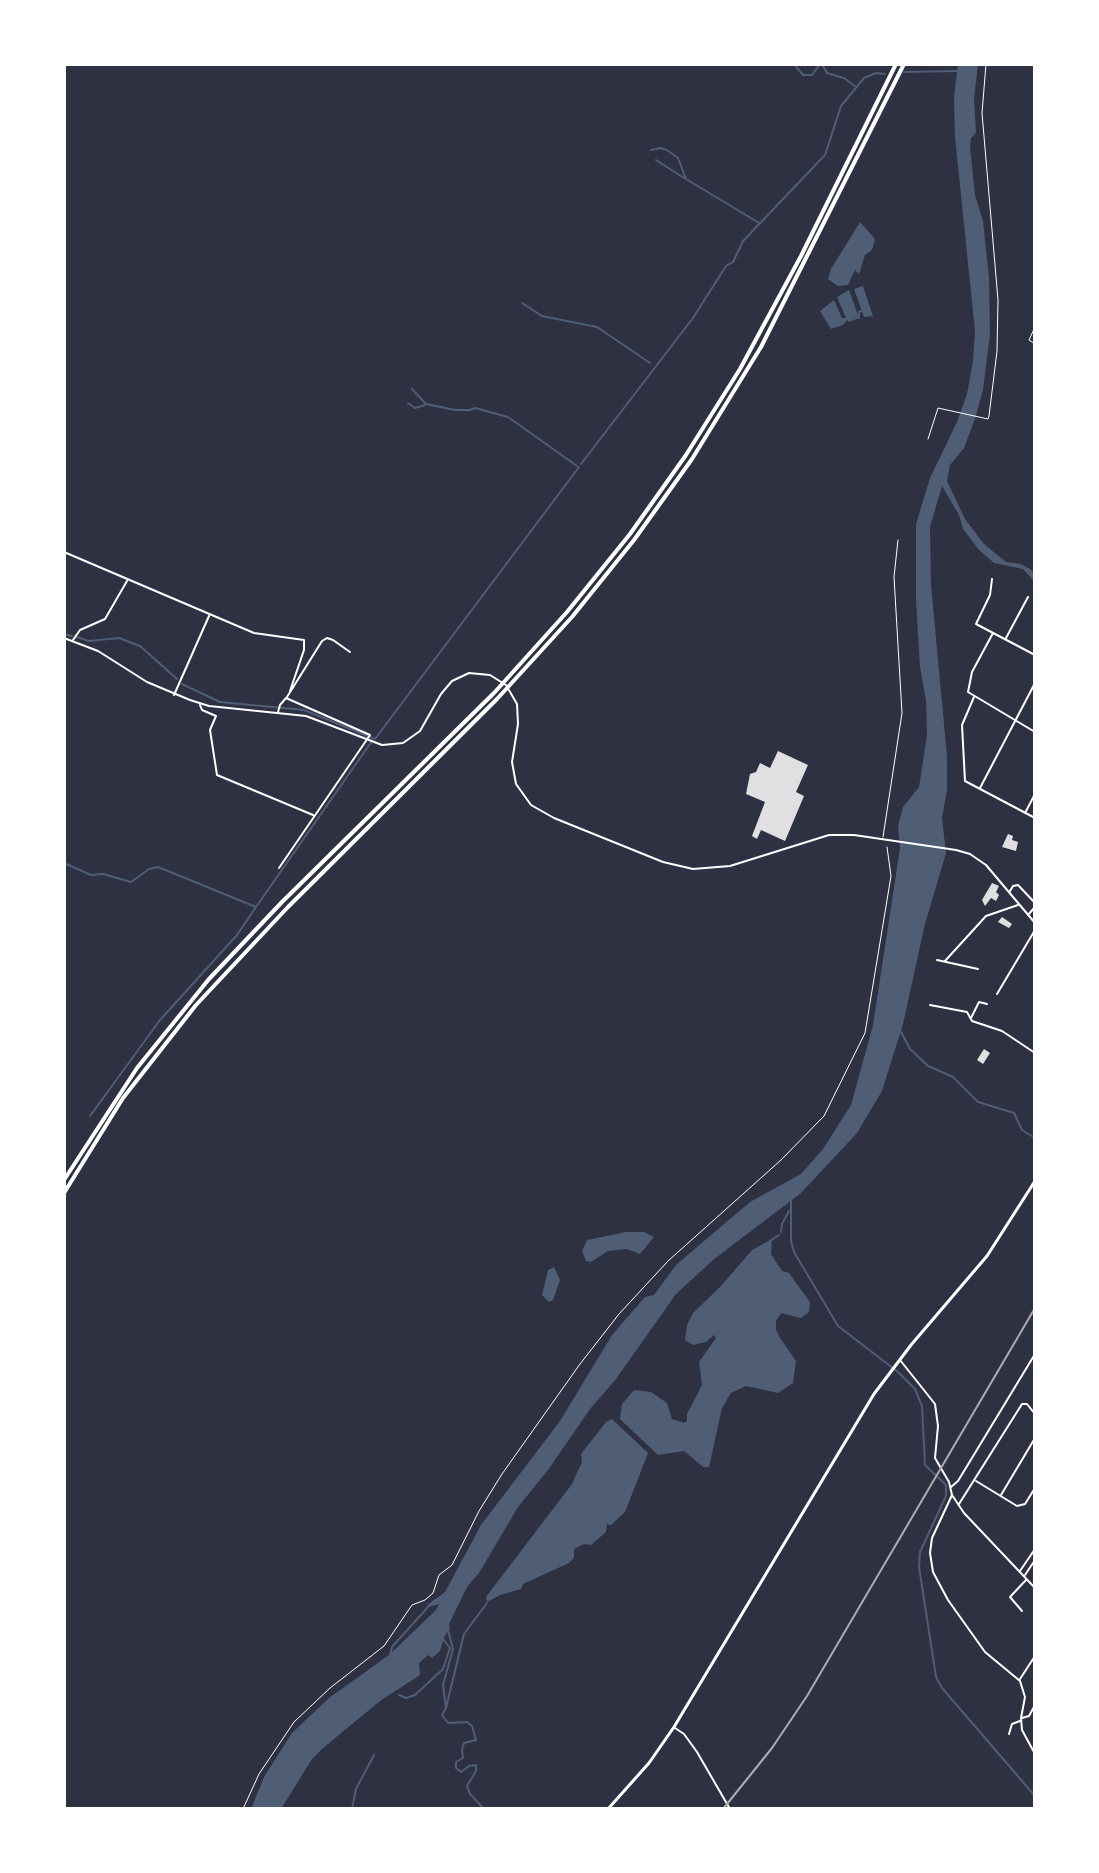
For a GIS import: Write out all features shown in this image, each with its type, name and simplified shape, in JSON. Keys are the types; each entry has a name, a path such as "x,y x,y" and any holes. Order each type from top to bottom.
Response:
{"highway":[{"path":"64,1180 124,1085 190,1001 282,902 494,693 567,612 630,534 699,436 747,356 801,256 895,66"},
{"path":"64,1193 142,1072 205,994 497,699 572,617 634,540 692,459 761,347 903,66"}],"main road":[{"path":"608,1809 649,1763 674,1727 856,1421 899,1359 987,1256 1035,1181"}],"street":[{"path":"64,552 254,633 304,640 304,650 290,691"},
{"path":"992,579 990,595 976,624 1035,655"},
{"path":"73,640 80,630 105,619 128,580"},
{"path":"1005,639 1028,597"},
{"path":"174,695 209,614"},
{"path":"993,633 968,684 968,692 1035,732"},
{"path":"64,638 98,651 147,682 200,704 279,708 368,739"},
{"path":"279,708 318,646 327,638 350,652"},
{"path":"286,698 374,744 395,745 409,740 425,725 441,694 452,681 463,675 480,673 493,676 513,693 518,709 513,771 518,788 528,802 554,818 685,868 710,869 737,864 823,836 854,835 950,849 979,859 1035,923"},
{"path":"979,789 1035,683"},
{"path":"974,697 963,721 961,742 965,781 1035,818"},
{"path":"200,704 202,710 216,716 210,730 215,773 220,778 314,815"},
{"path":"279,868 368,739"},
{"path":"1025,813 1035,794"},
{"path":"1009,892 1013,885 1018,885 1035,905 1028,915"},
{"path":"945,961 986,916 1019,904"},
{"path":"997,994 1035,930"},
{"path":"937,960 978,969"},
{"path":"971,1019 979,1002 987,1004"},
{"path":"930,1005 967,1012 979,1024 1002,1031 1035,1053"},
{"path":"951,1487 958,1481 1035,1354"},
{"path":"899,1359 935,1404 938,1426 935,1458 951,1487 952,1495 1035,1588"},
{"path":"959,1505 1022,1404 1027,1404 1035,1414"},
{"path":"1000,1496 1035,1438"},
{"path":"976,1481 1022,1505 1035,1488"},
{"path":"952,1495 936,1525 930,1547 933,1572 948,1600 985,1652 1019,1680 1025,1693 1021,1719 1023,1735 1035,1754"},
{"path":"1020,1572 1035,1549"},
{"path":"1022,1611 1010,1597 1035,1560"},
{"path":"1019,1680 1035,1656"},
{"path":"1009,1734 1012,1724 1029,1716 1035,1705"},
{"path":"674,1727 684,1734 730,1809"}],"lane":[{"path":"1035,327 1029,340 1035,344"},
{"path":"885,840 902,713 894,577 898,540"}],"path":[{"path":"928,439 938,408 988,419 997,351 998,311 982,113 986,64"},
{"path":"243,1809 259,1774 294,1722 330,1688 384,1646 412,1605 433,1593 439,1575 452,1565 502,1474 619,1314 668,1261 781,1160 824,1116 865,1033 890,885 885,840"}],"water":[{"path":"958,64 978,64 974,99 976,133 971,138 970,147 975,195 983,221 989,278 990,334 983,390 975,419 964,448 950,465 947,481 965,519 984,544 1006,562 1030,569 1035,574 1035,582 1023,569 994,563 979,550 963,529 959,515 942,486 930,527 931,585 947,756 947,790 942,818 946,853 925,924 903,1024 882,1091 857,1133 801,1193 713,1260 676,1294 616,1379 590,1409 518,1507 479,1573 467,1587 440,1651 432,1658 428,1655 419,1663 420,1675 380,1701 322,1749 312,1759 281,1809 251,1809 264,1777 292,1733 329,1698 389,1655 436,1610 439,1604 427,1605 445,1592 481,1525 560,1421 612,1335 645,1297 654,1295 676,1265 724,1224 750,1202 801,1174 823,1149 851,1105 873,1025 900,848 898,826 903,807 919,787 927,735 916,600 916,524 930,478 967,394 973,361 975,331 955,137 954,98"},
{"path":"860,222 875,239 872,250 865,255 859,274 855,270 848,285 838,286 828,279 831,269"},
{"path":"863,286 873,316 864,317 854,289"},
{"path":"849,290 859,318 847,320 831,329 820,311 834,300 842,318 846,318 837,297"},
{"path":"626,1232 644,1232 654,1237 640,1254 627,1249 608,1251 591,1262 586,1261 582,1251 587,1240"},
{"path":"772,1239 771,1254 810,1302 809,1312 801,1318 781,1313 776,1321 780,1338 796,1361 793,1383 778,1393 746,1386 731,1393 722,1408 709,1467 703,1467 684,1451 658,1455 620,1419 622,1404 634,1390 651,1392 667,1403 672,1419 687,1421 687,1414 702,1385 699,1362 716,1338 714,1335 706,1342 693,1345 685,1340 687,1325 693,1313 752,1250"},
{"path":"554,1267 560,1280 553,1300 549,1302 542,1295 548,1270"},
{"path":"612,1419 648,1453 625,1512 611,1525 607,1524 606,1532 591,1545 584,1544 574,1549 574,1558 569,1563 523,1584 521,1589 487,1602 486,1597 572,1484 582,1462 581,1454 606,1422"}],"building":[{"path":"778,751 808,765 796,792 804,796 785,841 761,830 757,839 752,836 765,802 746,794 750,774 756,772 760,763 770,768"},
{"path":"1008,834 1018,842 1016,851 1002,847"},
{"path":"992,883 999,886 996,892 999,895 996,901 991,898 985,906 982,900"},
{"path":"1002,917 1012,924 1009,928 998,922"},
{"path":"984,1049 990,1053 983,1064 977,1060"}],"waterway":[{"path":"794,64 803,75 812,75 820,64"},
{"path":"822,64 827,73 844,78 855,86"},
{"path":"904,72 959,71"},
{"path":"581,464 693,318 726,266 733,262 743,241 825,155 841,106 864,78 876,73 885,74"},
{"path":"651,150 667,150 678,158 686,179 759,223"},
{"path":"656,160 684,178"},
{"path":"522,303 542,316 597,327 650,363"},
{"path":"859,318 862,311"},
{"path":"412,389 426,404 455,410 475,408 508,417 577,466"},
{"path":"408,403 415,408 425,405"},
{"path":"182,684 220,702 304,710 375,739 579,467"},
{"path":"64,634 72,636"},
{"path":"77,637 89,641 119,638 140,646 177,679"},
{"path":"64,863 91,875 103,874 131,882 149,869 158,867 256,907 372,741"},
{"path":"90,1116 160,1020 237,935 256,907"},
{"path":"900,1030 910,1049 928,1066 953,1077 978,1102 1014,1113 1022,1130 1035,1138"},
{"path":"791,1200 794,1252 838,1326 898,1372 915,1389 922,1406 925,1465 946,1485 946,1496 920,1552 919,1567 936,1677 942,1688 1035,1796"},
{"path":"781,1232 789,1211"},
{"path":"770,1241 779,1235"},
{"path":"446,1708 464,1634 487,1603"},
{"path":"390,1655 392,1647 428,1607"},
{"path":"448,1630 453,1649 443,1685 446,1708 442,1715 448,1723 467,1722 472,1726 476,1740 464,1743 463,1758 456,1762 456,1768 461,1772 476,1765 467,1786 484,1809"},
{"path":"399,1695 406,1698 415,1695 443,1669 450,1648 443,1639"},
{"path":"352,1809 356,1789 374,1755"}],"railway":[{"path":"723,1809 772,1748 807,1696 1035,1308"}]}
